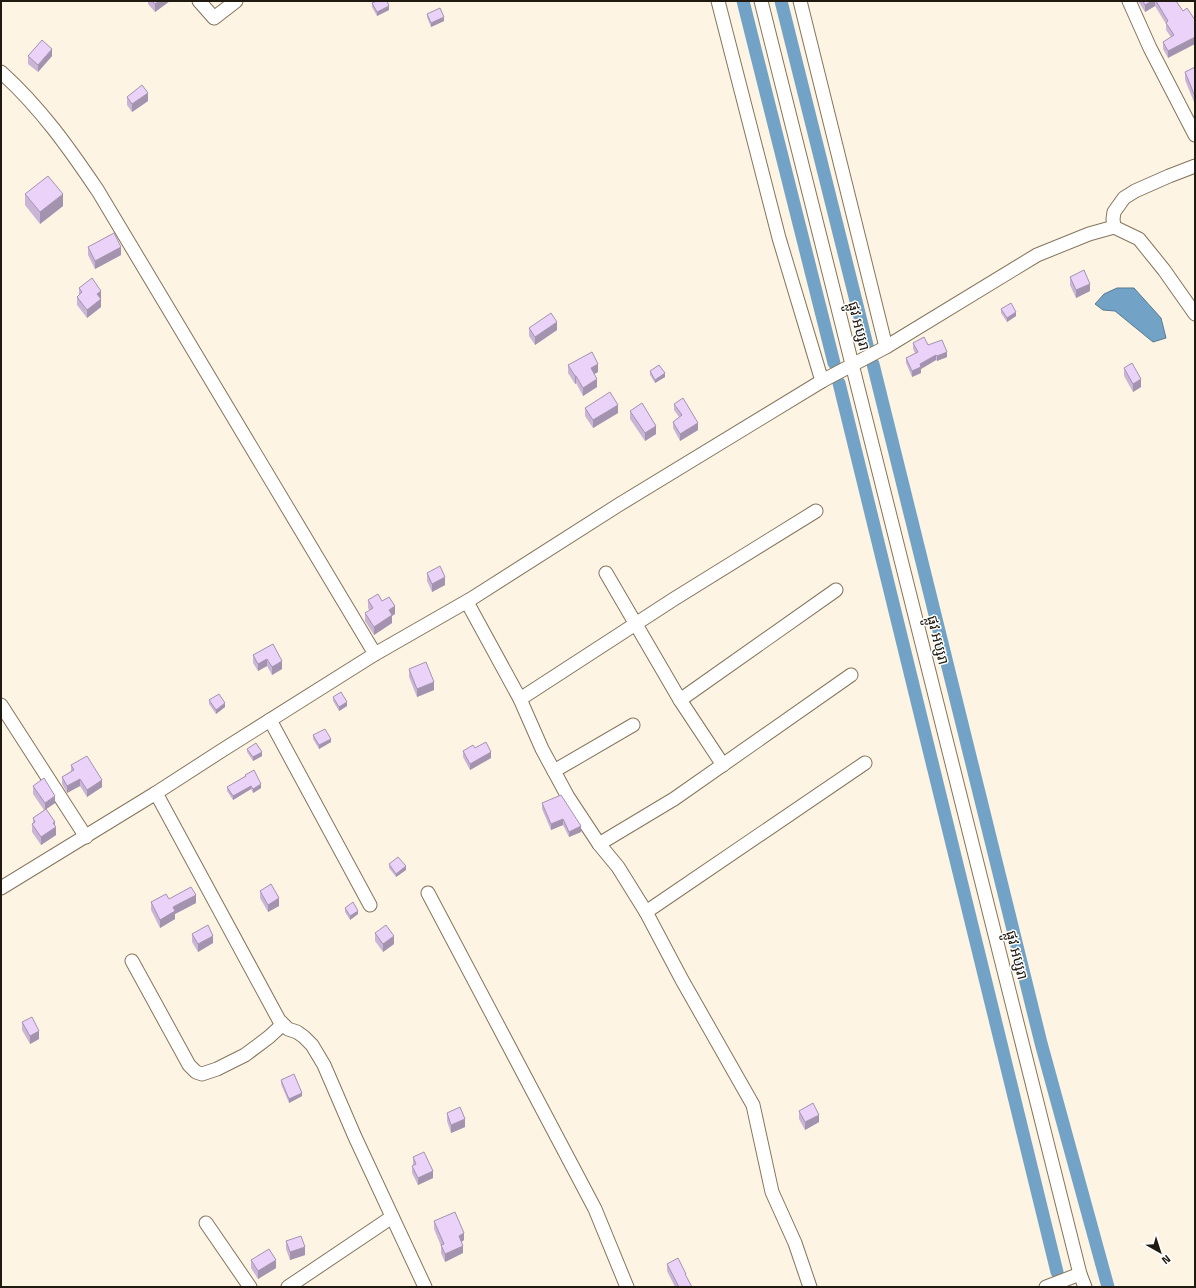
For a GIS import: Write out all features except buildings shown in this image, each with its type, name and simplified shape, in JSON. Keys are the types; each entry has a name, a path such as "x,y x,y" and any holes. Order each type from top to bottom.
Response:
{"street":[{"path":"199,1 214,18 236,1"},
{"path":"718,1 779,238 822,381"},
{"name":"ផ្លូវ អប្សរា","path":"761,1 1080,1274 1085,1287"},
{"path":"800,1 886,347"},
{"path":"1129,1 1150,48 1195,135"},
{"path":"1,72 17,86 57,132 98,191 375,654"},
{"path":"1114,226 1114,212 1124,198 1135,191 1195,166"},
{"path":"1,888 156,794 375,654 467,602 620,504 822,381 886,347 1037,255 1114,226 1139,239 1164,270 1195,314"},
{"path":"1182,295 1195,302"},
{"path":"520,699 635,624 816,511"},
{"path":"606,573 680,700 723,765"},
{"path":"680,700 836,590"},
{"path":"467,602 520,699 542,748 568,797 599,844 618,867 646,912 682,980 754,1105 772,1192 795,1244 810,1287"},
{"path":"599,844 674,799 851,675"},
{"path":"1,705 86,837"},
{"path":"270,720 370,905"},
{"path":"554,771 633,725"},
{"path":"646,912 865,763"},
{"path":"156,794 282,1025 288,1030 297,1032 304,1037 312,1045 320,1059 425,1287"},
{"path":"428,893 595,1209 626,1287"},
{"path":"132,961 189,1065 196,1072 202,1074 210,1072 245,1055 282,1025"},
{"path":"288,1287 392,1217"},
{"path":"206,1223 250,1287"},
{"path":"1046,1287 1080,1274"}],"water":[{"path":"1117,288 1134,288 1161,318 1166,338 1153,342 1115,311 1103,310 1095,304 1104,294"}],"waterway":[{"path":"743,1 834,363"},
{"path":"781,1 867,345"},
{"path":"873,364 1041,1043 1108,1287"},
{"path":"839,383 1057,1272"}]}
